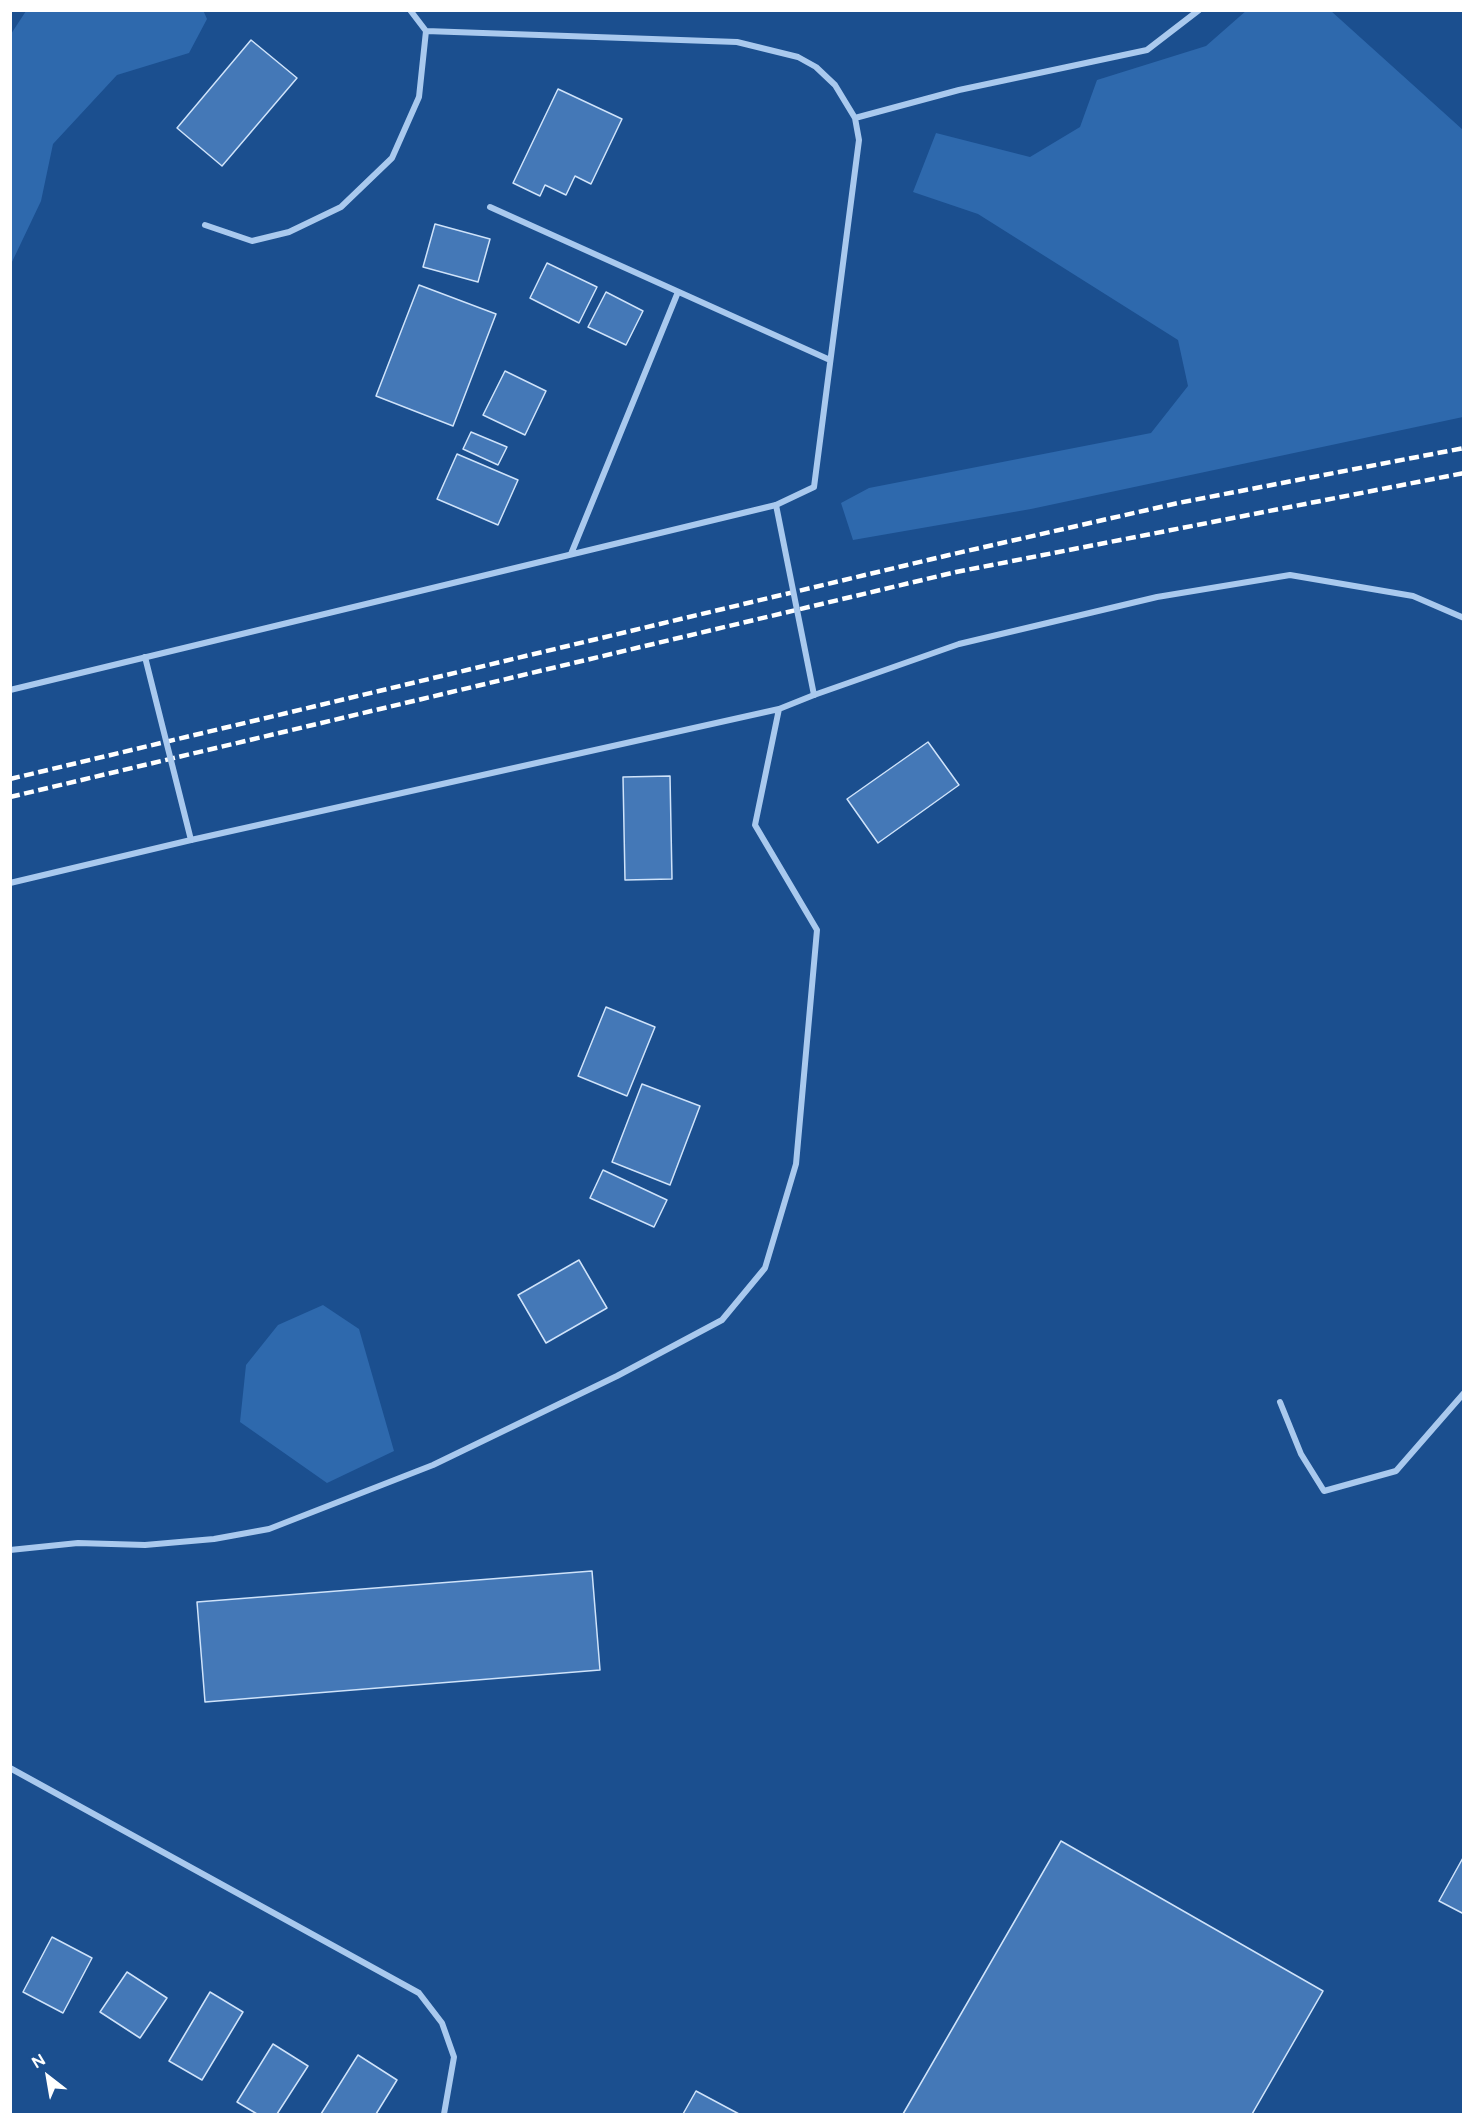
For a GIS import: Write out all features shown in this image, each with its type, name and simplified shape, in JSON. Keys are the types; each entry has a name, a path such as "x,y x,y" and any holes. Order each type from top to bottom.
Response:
{"street":[{"path":"205,225 252,241 290,232 341,207 392,158 419,97 426,32 410,10"},
{"path":"855,118 959,90 1147,50 1199,10"},
{"path":"10,690 776,504 814,488 859,140 855,118 836,85 816,67 798,57 737,42 426,32"},
{"path":"490,207 830,360"},
{"path":"571,554 678,292"},
{"path":"776,504 813,695"},
{"path":"10,883 191,840 779,709 959,644 1157,597 1290,575 1413,596 1464,618"},
{"path":"145,657 191,840"},
{"path":"10,1550 78,1543 145,1545 214,1539 269,1528 433,1465 617,1376 722,1320 765,1268 796,1164 818,930 755,825 779,709"},
{"path":"1280,1402 1301,1454 1324,1491 1396,1471 1464,1393"},
{"path":"10,1768 419,1993 442,2023 454,2057 444,2115"}],"shaded area":[{"path":"203,10 207,19 189,53 117,75 53,144 41,201 11,264 11,34 26,11"},
{"path":"1247,10 1331,11 1463,130 1463,417 1031,509 853,540 841,503 869,488 1151,433 1188,386 1178,340 978,214 913,192 936,133 1030,157 1080,127 1097,80 1206,46"},
{"path":"323,1305 359,1329 394,1451 327,1483 240,1422 246,1365 278,1325"}],"building":[{"path":"251,40 297,78 222,166 177,128"},
{"path":"558,89 622,119 591,184 575,176 566,195 545,185 540,196 513,183"},
{"path":"435,224 490,239 478,282 423,267"},
{"path":"547,263 597,287 579,323 530,298"},
{"path":"419,285 496,314 453,426 376,396"},
{"path":"606,292 643,311 626,345 588,327"},
{"path":"505,371 546,391 525,435 483,415"},
{"path":"471,432 507,447 498,465 463,449"},
{"path":"457,454 518,480 498,525 437,499"},
{"path":"928,742 959,785 878,843 847,799"},
{"path":"670,776 672,879 625,880 623,777"},
{"path":"606,1007 655,1027 627,1096 578,1076"},
{"path":"642,1084 700,1106 670,1185 612,1162"},
{"path":"603,1170 667,1200 654,1227 590,1198"},
{"path":"579,1260 607,1308 546,1343 518,1295"},
{"path":"592,1571 600,1670 205,1702 197,1602"},
{"path":"1061,1841 1323,1991 1252,2114 903,2114"},
{"path":"1464,1856 1464,1914 1439,1901"},
{"path":"52,1937 92,1958 63,2013 23,1992"},
{"path":"127,1972 167,1998 140,2038 100,2012"},
{"path":"210,1992 243,2012 202,2080 169,2061"},
{"path":"273,2044 308,2066 277,2114 257,2114 237,2102"},
{"path":"358,2055 397,2080 376,2114 321,2114"},
{"path":"696,2091 739,2114 683,2114"}],"railway":[{"path":"10,779 949,555 1178,503 1464,448"},
{"path":"10,797 956,572 1464,473"}]}
